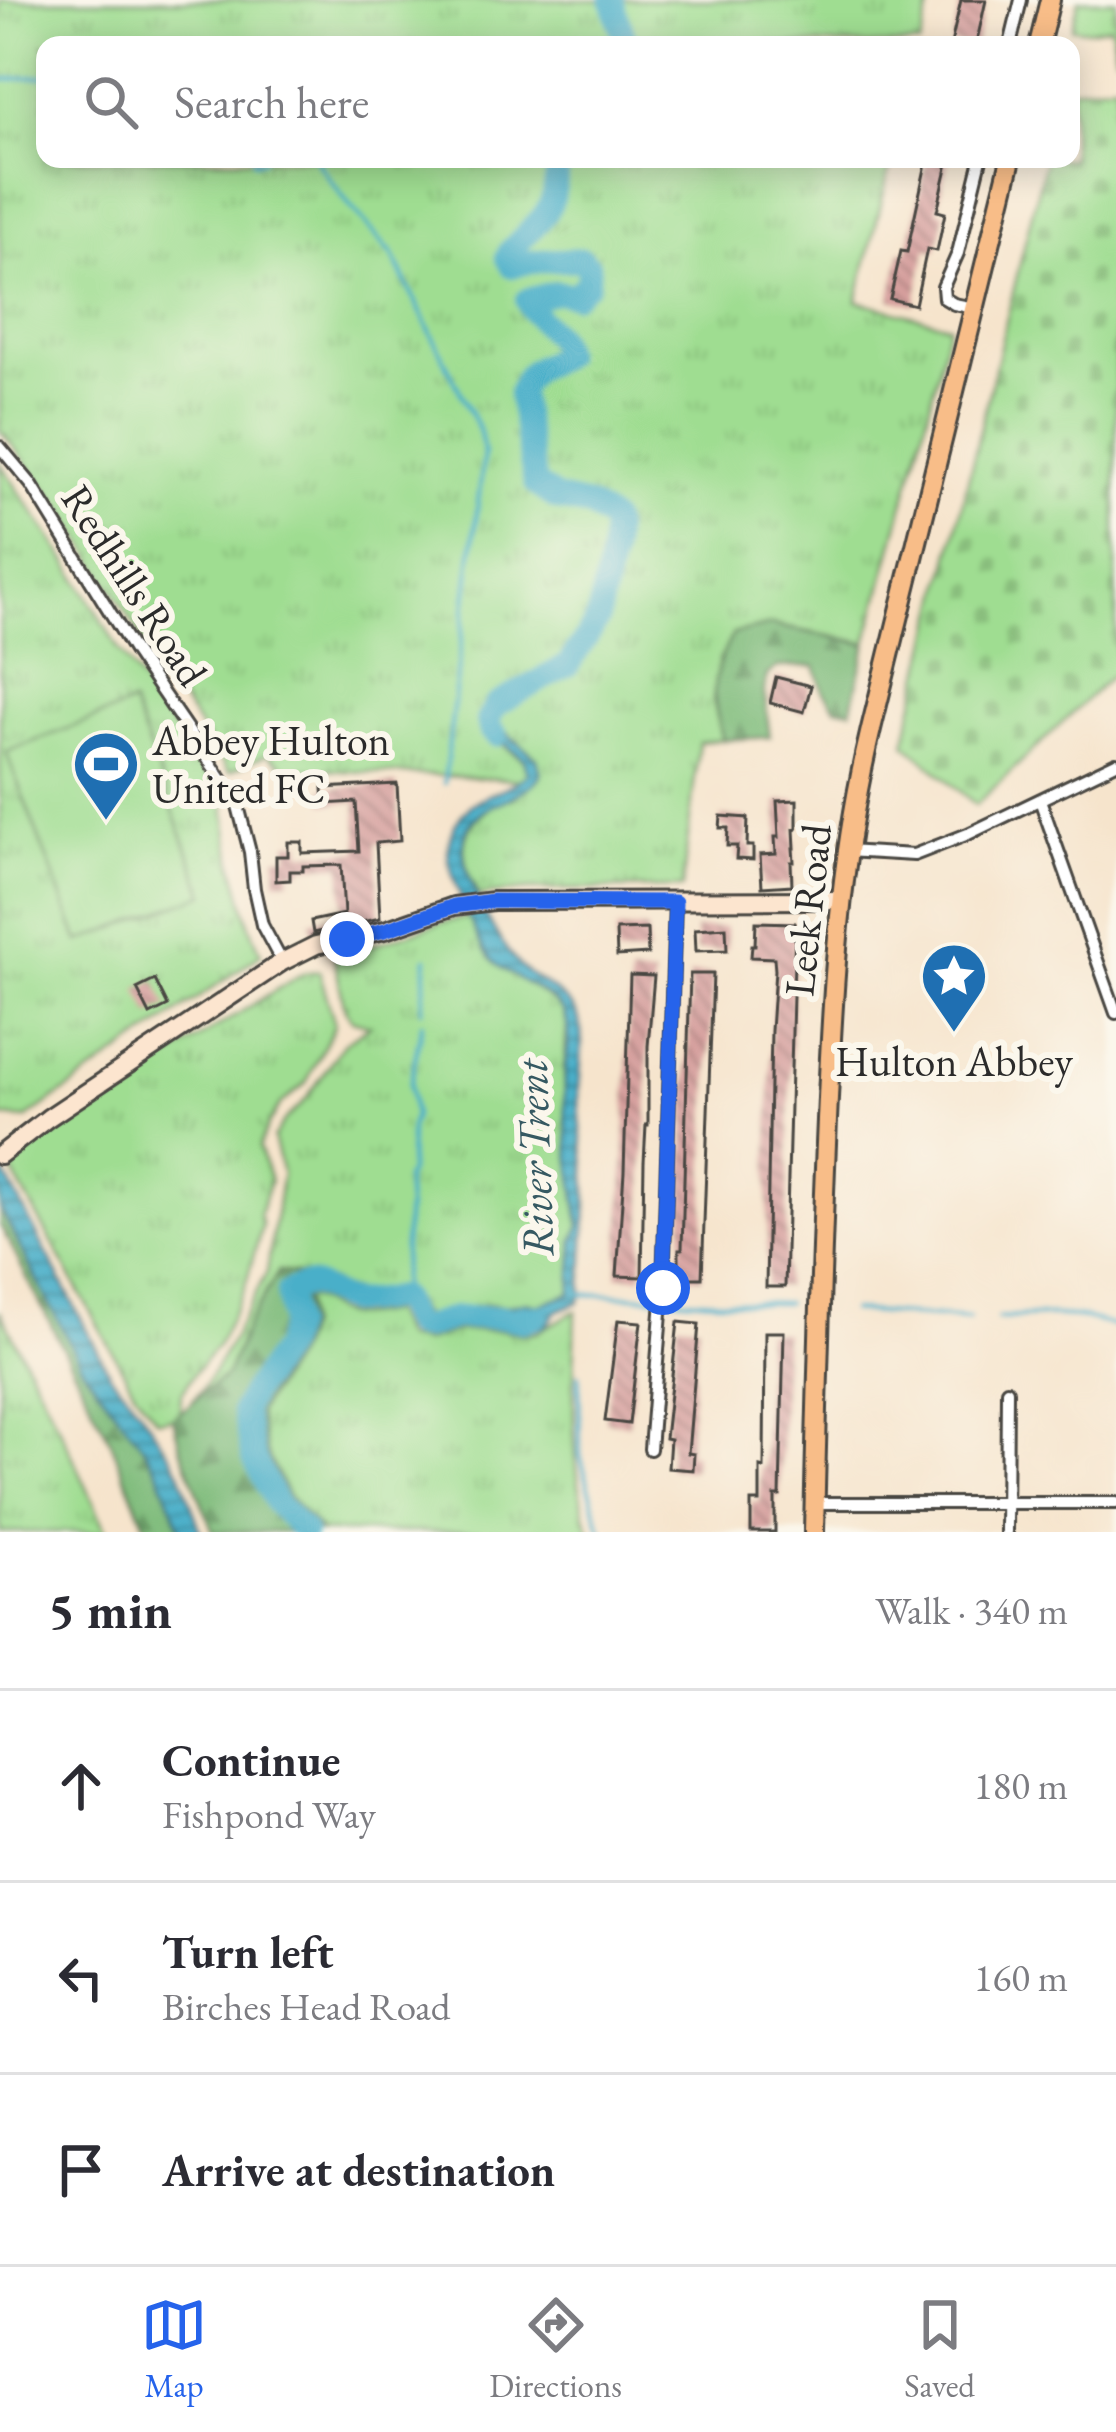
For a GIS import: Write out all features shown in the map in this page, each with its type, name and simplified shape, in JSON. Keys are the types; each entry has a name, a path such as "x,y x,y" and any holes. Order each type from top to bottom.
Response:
{"main road":[{"path":"1041,36 1050,0"},
{"name":"Leek Road","path":"814,1532 819,1298 840,900 856,792 1009,168"}],"street":[{"path":"1012,36 1021,0"},
{"path":"974,308 944,298 943,287 958,253 980,168"},
{"name":"Redhills Road","path":"0,447 31,484 134,651 237,802 262,925 282,962"},
{"path":"847,851 914,855 1116,763"},
{"path":"1040,800 1116,1013"},
{"path":"2,1154 48,1118 282,962 316,945 385,930 454,906 493,901 840,900"},
{"path":"650,1449 663,1288 675,902"},
{"path":"1006,1532 1007,1390"},
{"path":"814,1503 1116,1503"}],"green space":[{"path":"0,0 931,0 922,36 36,36 36,168 890,168 857,301 949,325 867,643 771,625 720,658 713,700 723,740 699,742 682,888 527,890 478,896 464,854 467,834 488,809 513,798 537,758 497,725 499,712 480,719 486,732 525,761 527,774 520,780 286,768 267,754 229,772 62,507 0,430"},
{"path":"1079,0 1116,0 1116,57 1110,26 1072,28"},
{"path":"1116,83 1116,671 976,805 905,743 1043,168 1080,168 1080,87"},
{"path":"0,463 67,561 119,650 224,801 233,863 261,954 26,1119 0,1117"},
{"path":"771,625 867,644 851,710 835,707 815,666 777,667 767,675 764,692 770,737 723,740 715,697 720,662 733,634"},
{"name":"Abbey Hulton United FC","path":"132,704 205,894 79,942 6,752"},
{"path":"470,917 490,958 561,1007 567,1024 566,1108 580,1227 574,1241 571,1293 538,1305 487,1304 425,1317 415,1302 395,1291 359,1293 329,1280 279,1271 248,1323 227,1375 192,1401 267,1272 282,1173 273,1139 343,1044 370,1025 352,1020 345,1010 334,957"},
{"path":"319,971 335,1024 306,1083 280,1105 259,1147 270,1181 244,1290 217,1346 181,1395 180,1412 157,1420 134,1390 6,1160 303,973"},
{"path":"0,1208 38,1284 157,1469 182,1532 148,1532 111,1442 0,1225"},
{"path":"279,1271 294,1275 305,1316 303,1333 258,1412 266,1452 287,1495 321,1532 213,1532 173,1418 226,1375 248,1323"},
{"path":"305,1298 347,1315 391,1312 403,1338 424,1342 456,1331 539,1331 576,1311 575,1451 590,1532 321,1532 287,1495 266,1452 258,1412 295,1355 306,1326"},
{"path":"0,1311 61,1431 107,1532 0,1532"}],"water":[{"path":"484,708 499,711 497,725 537,758 541,774 523,791 490,807 471,823 463,848 466,865 501,941 520,966 571,1006 581,1031 579,1107 587,1201 582,1296 579,1302 557,1311 547,1325 536,1328 507,1322 506,1306 538,1305 571,1293 574,1241 580,1227 565,1111 568,1032 565,1016 555,1003 501,968 488,954 450,863 451,836 465,811 527,774 521,756 486,732 480,719"},
{"path":"0,1164 110,1374 181,1474 201,1532 182,1532 157,1469 82,1367 0,1208"}],"building":[{"path":"961,0 986,0 978,36 953,36"},
{"path":"925,168 947,168 937,211 945,213 937,251 927,249 915,305 890,299 901,251 907,252"},
{"path":"776,677 811,686 804,712 770,703"},
{"path":"397,784 400,841 376,843 380,918 313,933 311,921 344,914 341,865 303,866 303,871 290,871 290,880 276,881 276,856 288,856 288,842 302,842 302,853 359,851 356,802 324,804 323,788"},
{"path":"797,800 792,885 762,887 760,855 776,854 775,837 779,837 777,801"},
{"path":"721,816 748,818 747,846 753,846 753,860 736,859 737,846 727,846 728,828 720,828"},
{"path":"756,922 795,923 785,1287 766,1287 775,970 774,958 751,957"},
{"path":"726,927 727,950 696,951 695,929"},
{"path":"647,929 648,954 617,956 616,930"},
{"path":"690,974 713,974 702,1278 679,1278"},
{"path":"630,975 654,976 642,1277 617,1276"},
{"path":"155,980 168,1006 150,1015 137,989"},
{"path":"618,1320 641,1322 629,1424 605,1421"},
{"path":"678,1322 699,1324 688,1453 694,1454 693,1470 668,1468 670,1439 665,1438"},
{"path":"765,1332 784,1332 780,1496 775,1496 775,1532 751,1532 751,1502 760,1502 760,1467 764,1468"}],"waterway":[{"name":"River Trent","path":"612,0 624,36"},
{"path":"0,80 36,77"},
{"path":"322,168 392,254 480,432 484,454 444,783"},
{"name":"River Trent","path":"496,735 488,720 496,705 568,665 592,629 611,555 610,520 588,506 557,499 535,484 519,394 531,372 562,355 557,339 527,300 557,292 574,295 588,283 589,266 582,259 512,266 507,258 551,203 557,168"},
{"path":"422,1010 427,958"},
{"path":"400,1298 405,1179 414,1116 410,1086 422,1023"},
{"name":"River Trent","path":"304,1532 276,1503 253,1456 243,1410 283,1349 292,1325 288,1292 308,1285 351,1302 400,1298 413,1326 423,1328 454,1318 523,1321 536,1316"},
{"path":"579,1294 786,1303"},
{"path":"851,1311 969,1319"},
{"path":"998,1319 1072,1317 1116,1327"},
{"path":"579,1375 580,1455 602,1532"}],"place":[{"name":"Abbey Hulton United FC","path":"106,823"},
{"name":"Hulton Abbey","path":"954,1035"}],"route":[{"path":"347,939 454,906 493,901 675,902 663,1288"}]}
